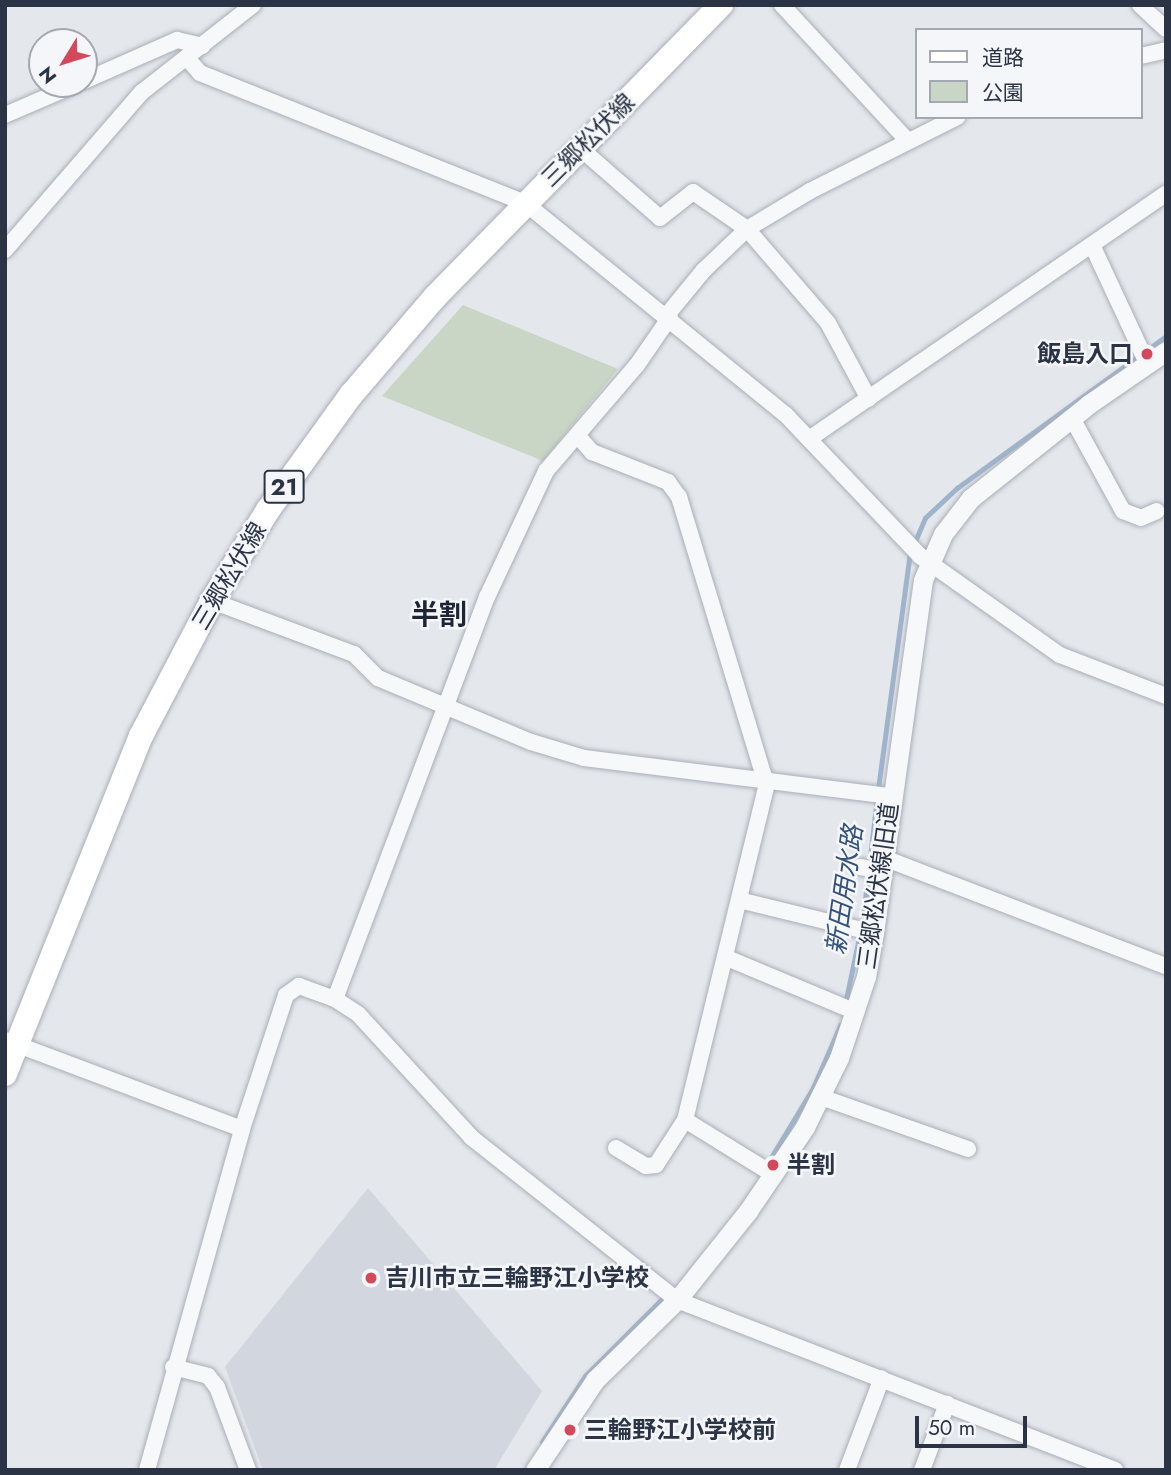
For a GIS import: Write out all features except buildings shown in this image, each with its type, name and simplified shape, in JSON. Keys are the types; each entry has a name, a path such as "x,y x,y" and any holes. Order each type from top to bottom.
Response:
{"main road":[{"name":"三郷松伏線","path":"5,1074 11,1043 136,748 212,601 268,510 351,395 435,297 720,5"}],"street":[{"path":"5,250 142,92 253,5"},
{"path":"782,5 908,141"},
{"path":"1140,5 1166,29"},
{"path":"98,75 177,40 202,46"},
{"path":"1143,56 1166,50"},
{"path":"187,58 200,73 525,203 669,316 809,439 902,541 924,558 1060,655 1166,696"},
{"path":"5,116 46,98"},
{"path":"335,999 487,597 546,471 638,365 669,316 704,270 747,229 953,119"},
{"path":"580,148 660,218 693,192 747,229 828,324 869,399"},
{"path":"809,439 1166,194"},
{"path":"1092,245 1153,356"},
{"name":"三郷松伏線旧道","path":"535,1470 595,1380 670,1292 821,1097 846,1009 864,931 875,866 880,794 908,658 924,558 971,498 1153,356"},
{"path":"1072,418 1123,511 1141,518 1163,512"},
{"path":"577,435 593,452 668,482 679,497 766,780 727,958 685,1119 656,1165 646,1166 616,1148"},
{"path":"212,601 354,654 378,678 446,708 584,758 880,794"},
{"path":"875,866 1166,966"},
{"path":"739,900 864,931"},
{"path":"727,958 846,1009"},
{"path":"147,1470 173,1367 243,1129 286,995 299,986 335,999 358,1014 472,1138 670,1292 1115,1470"},
{"path":"11,1043 243,1129"},
{"path":"821,1097 968,1149"},
{"path":"685,1119 766,1169"},
{"path":"173,1367 208,1376 217,1387 248,1470"},
{"path":"854,1468 882,1378"},
{"path":"922,1470 947,1404"}],"shaded area":[{"name":"吉川市立三輪野江小学校","path":"368,1188 542,1391 494,1470 263,1470 225,1367"}],"green space":[{"path":"463,305 618,369 543,461 382,396"}],"waterway":[{"name":"新田用水路","path":"914,544 925,518 957,488 1166,336"},
{"name":"新田用水路","path":"878,789 910,552"},
{"name":"新田用水路","path":"862,925 877,798"},
{"name":"新田用水路","path":"845,1004 860,933"},
{"name":"新田用水路","path":"766,1166 813,1088 840,1026"},
{"name":"新田用水路","path":"542,1442 585,1376 664,1297"}],"place":[{"name":"飯島入口","path":"1147,354"},
{"name":"半割","path":"773,1165"},
{"name":"吉川市立三輪野江小学校","path":"371,1278"},
{"name":"三輪野江小学校前","path":"570,1430"}],"district":[{"name":"半割","path":"439,615"}]}
